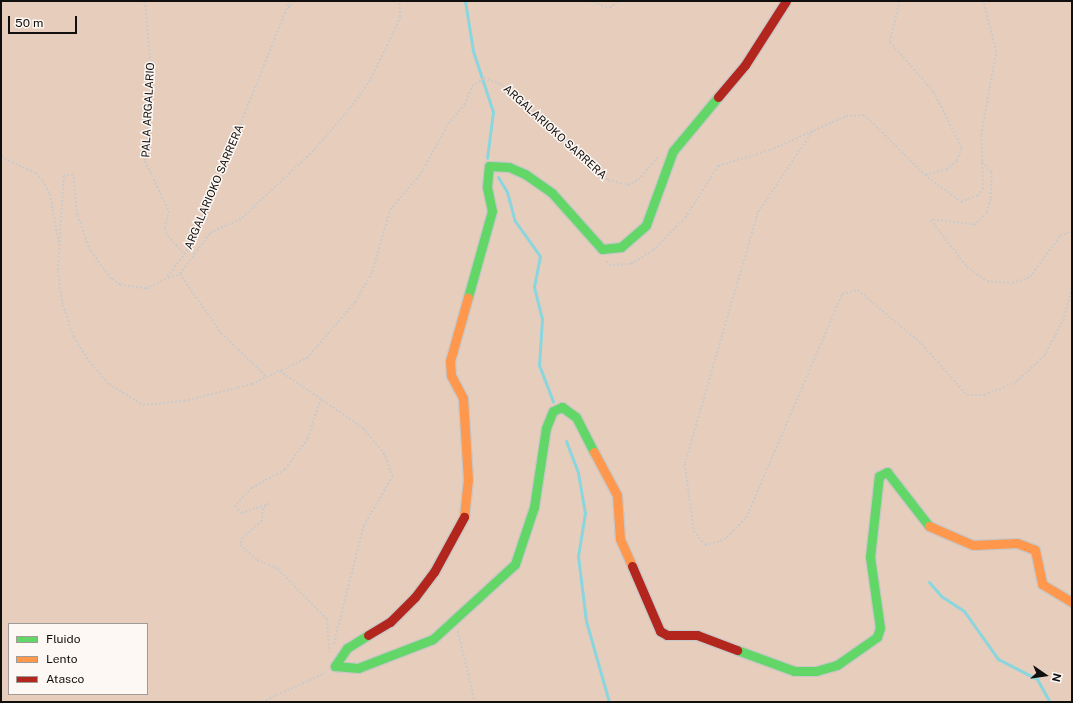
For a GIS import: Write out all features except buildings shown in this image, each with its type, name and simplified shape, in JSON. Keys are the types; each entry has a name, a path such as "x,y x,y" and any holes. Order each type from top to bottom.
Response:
{"street":[{"path":"786,1 745,65 674,151 646,225 621,247 602,249 552,193 509,167 489,166 487,188 492,211 450,361 451,375 463,398 468,480 465,515 434,572 415,597 390,622 347,648 336,663 349,670 423,645 456,619 520,556 534,507 546,428 553,411 562,407 576,417 617,495 620,539 660,631 667,635 697,635 794,671 816,671 837,665 857,652 877,637 880,628 870,556 871,527 879,476 887,472 923,522 939,533 973,545 1017,543 1036,550 1042,584 1072,602"}],"path":[{"name":"PALA ARGALARIO","path":"145,1 152,76 145,161 169,211 165,228 168,236 185,254"},
{"name":"ARGALARIOKO SARRERA","path":"290,1 185,254 166,279 146,289 120,285 111,279 90,251 77,215 75,182 70,174 66,173 62,184 60,285 74,337 109,384 128,398 157,406 267,377 307,358 355,302 372,272 390,210 417,179 476,82 484,78 502,85 528,105 608,180 628,185 638,180 661,153 674,151"},
{"path":"287,10 295,1"},
{"path":"166,279 180,274 210,233 242,218 314,150 350,108 369,82 393,33 400,17 399,1"},
{"path":"590,1 610,8 618,1"},
{"path":"900,1 890,42 934,92 962,148 957,161 947,170 924,176"},
{"path":"602,249 609,265 631,264 653,250 685,218 718,166 813,131 846,116 865,115 924,176 961,202 983,189 981,135 996,52 983,1"},
{"path":"813,131 758,214 685,464 694,531 705,545 724,540 746,518 842,294 858,290 922,344 967,395 984,395 1016,382 1044,356 1064,321 1072,287"},
{"path":"1,157 36,173 43,180 60,245"},
{"path":"982,162 992,172 991,199 987,214 976,225 931,220 967,267 987,281 1012,283 1030,277 1060,236 1072,231"},
{"path":"180,274 221,333 267,377"},
{"path":"280,371 363,428 384,453 393,476 364,526 337,628 333,650 336,663"},
{"path":"321,399 308,439 285,470 252,488 235,506 240,513 269,504 263,508 265,516 242,538 240,545 257,560 278,569 327,619 331,664 336,663"},
{"path":"456,619 475,702"},
{"path":"262,702 336,663"}],"shaded area":[{"path":"1,1 1072,1 1072,702 1,702"}],"waterway":[{"path":"465,1 473,51 493,112 487,158"},
{"path":"498,177 507,192 515,221 540,256 534,287 542,319 539,365 553,401"},
{"path":"566,441 578,473 585,513 578,556 586,621 609,702"},
{"path":"929,582 941,596 964,611 998,659 1037,679 1050,702"}],"traffic: fast":[{"path":"468,297 492,211 487,187 489,166 509,167 525,174 552,193 602,249 621,247 646,225 673,151 718,97"},
{"path":"368,635 347,648 335,666 358,668 433,639 515,564 534,507 546,428 553,411 562,407 576,417 594,452"},
{"path":"737,650 794,671 816,671 837,665 877,637 880,628 870,557 879,476 887,472 929,526"}],"traffic: slow":[{"path":"464,517 468,480 463,398 451,375 450,361 468,297"},
{"path":"594,452 617,495 620,539 632,566"},
{"path":"929,526 973,545 1017,543 1035,550 1042,584 1072,602"}],"traffic: jam":[{"path":"718,97 745,65 786,1"},
{"path":"368,635 390,622 415,597 434,572 464,517"},
{"path":"632,566 660,631 667,635 697,635 737,650"}]}
